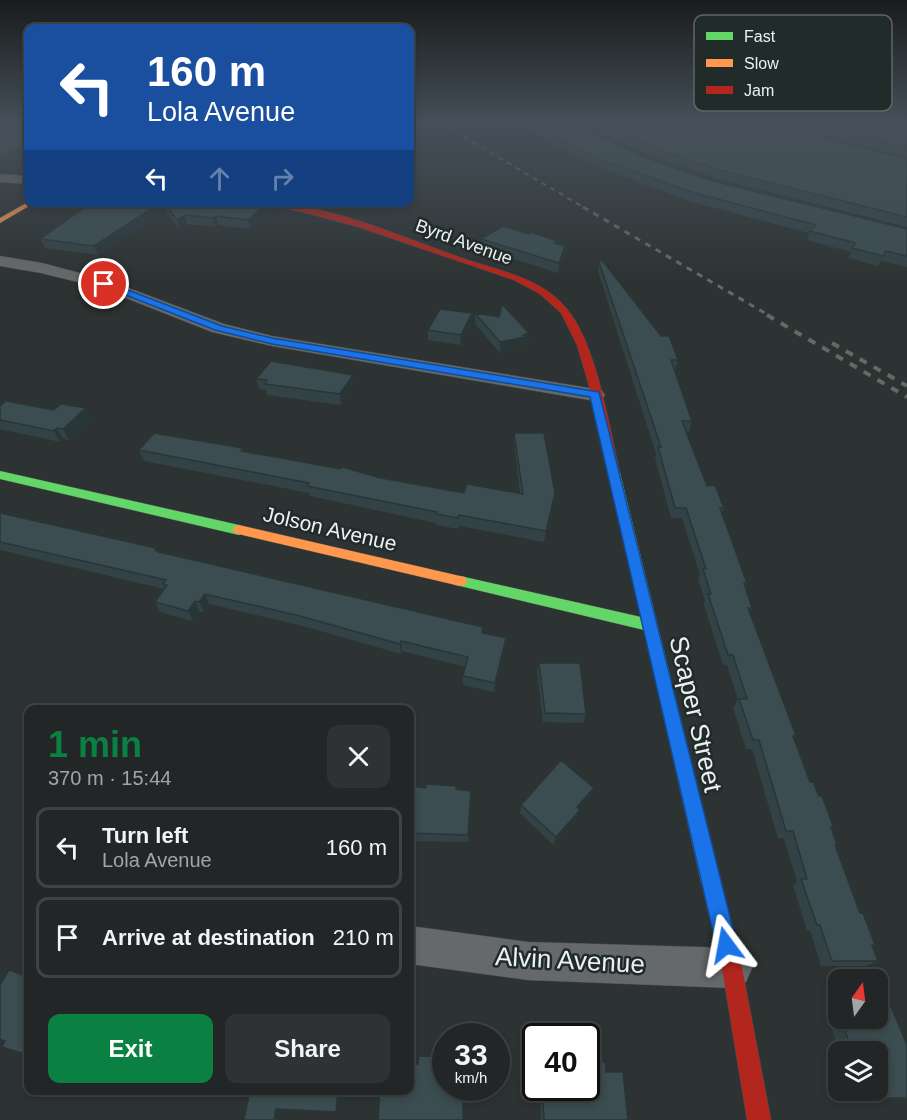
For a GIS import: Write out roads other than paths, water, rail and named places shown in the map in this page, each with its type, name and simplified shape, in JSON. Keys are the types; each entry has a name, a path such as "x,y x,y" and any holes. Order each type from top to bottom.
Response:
{"street":[{"path":"0,178 24,180"},
{"path":"0,221 24,207"},
{"name":"Byrd Avenue","path":"296,207 328,214 515,279 555,300 572,323"},
{"path":"0,261 42,268 104,284 218,328 272,341 595,395"},
{"name":"Scaper Street","path":"572,323 595,395 732,968 759,1120"},
{"name":"Jolson Avenue","path":"0,475 650,625"},
{"name":"Alvin Avenue","path":"414,946 528,962 732,968"}],"railway":[{"path":"527,174 585,208"},
{"path":"583,207 770,316"},
{"path":"767,315 907,397"},
{"path":"832,343 907,386"}]}
